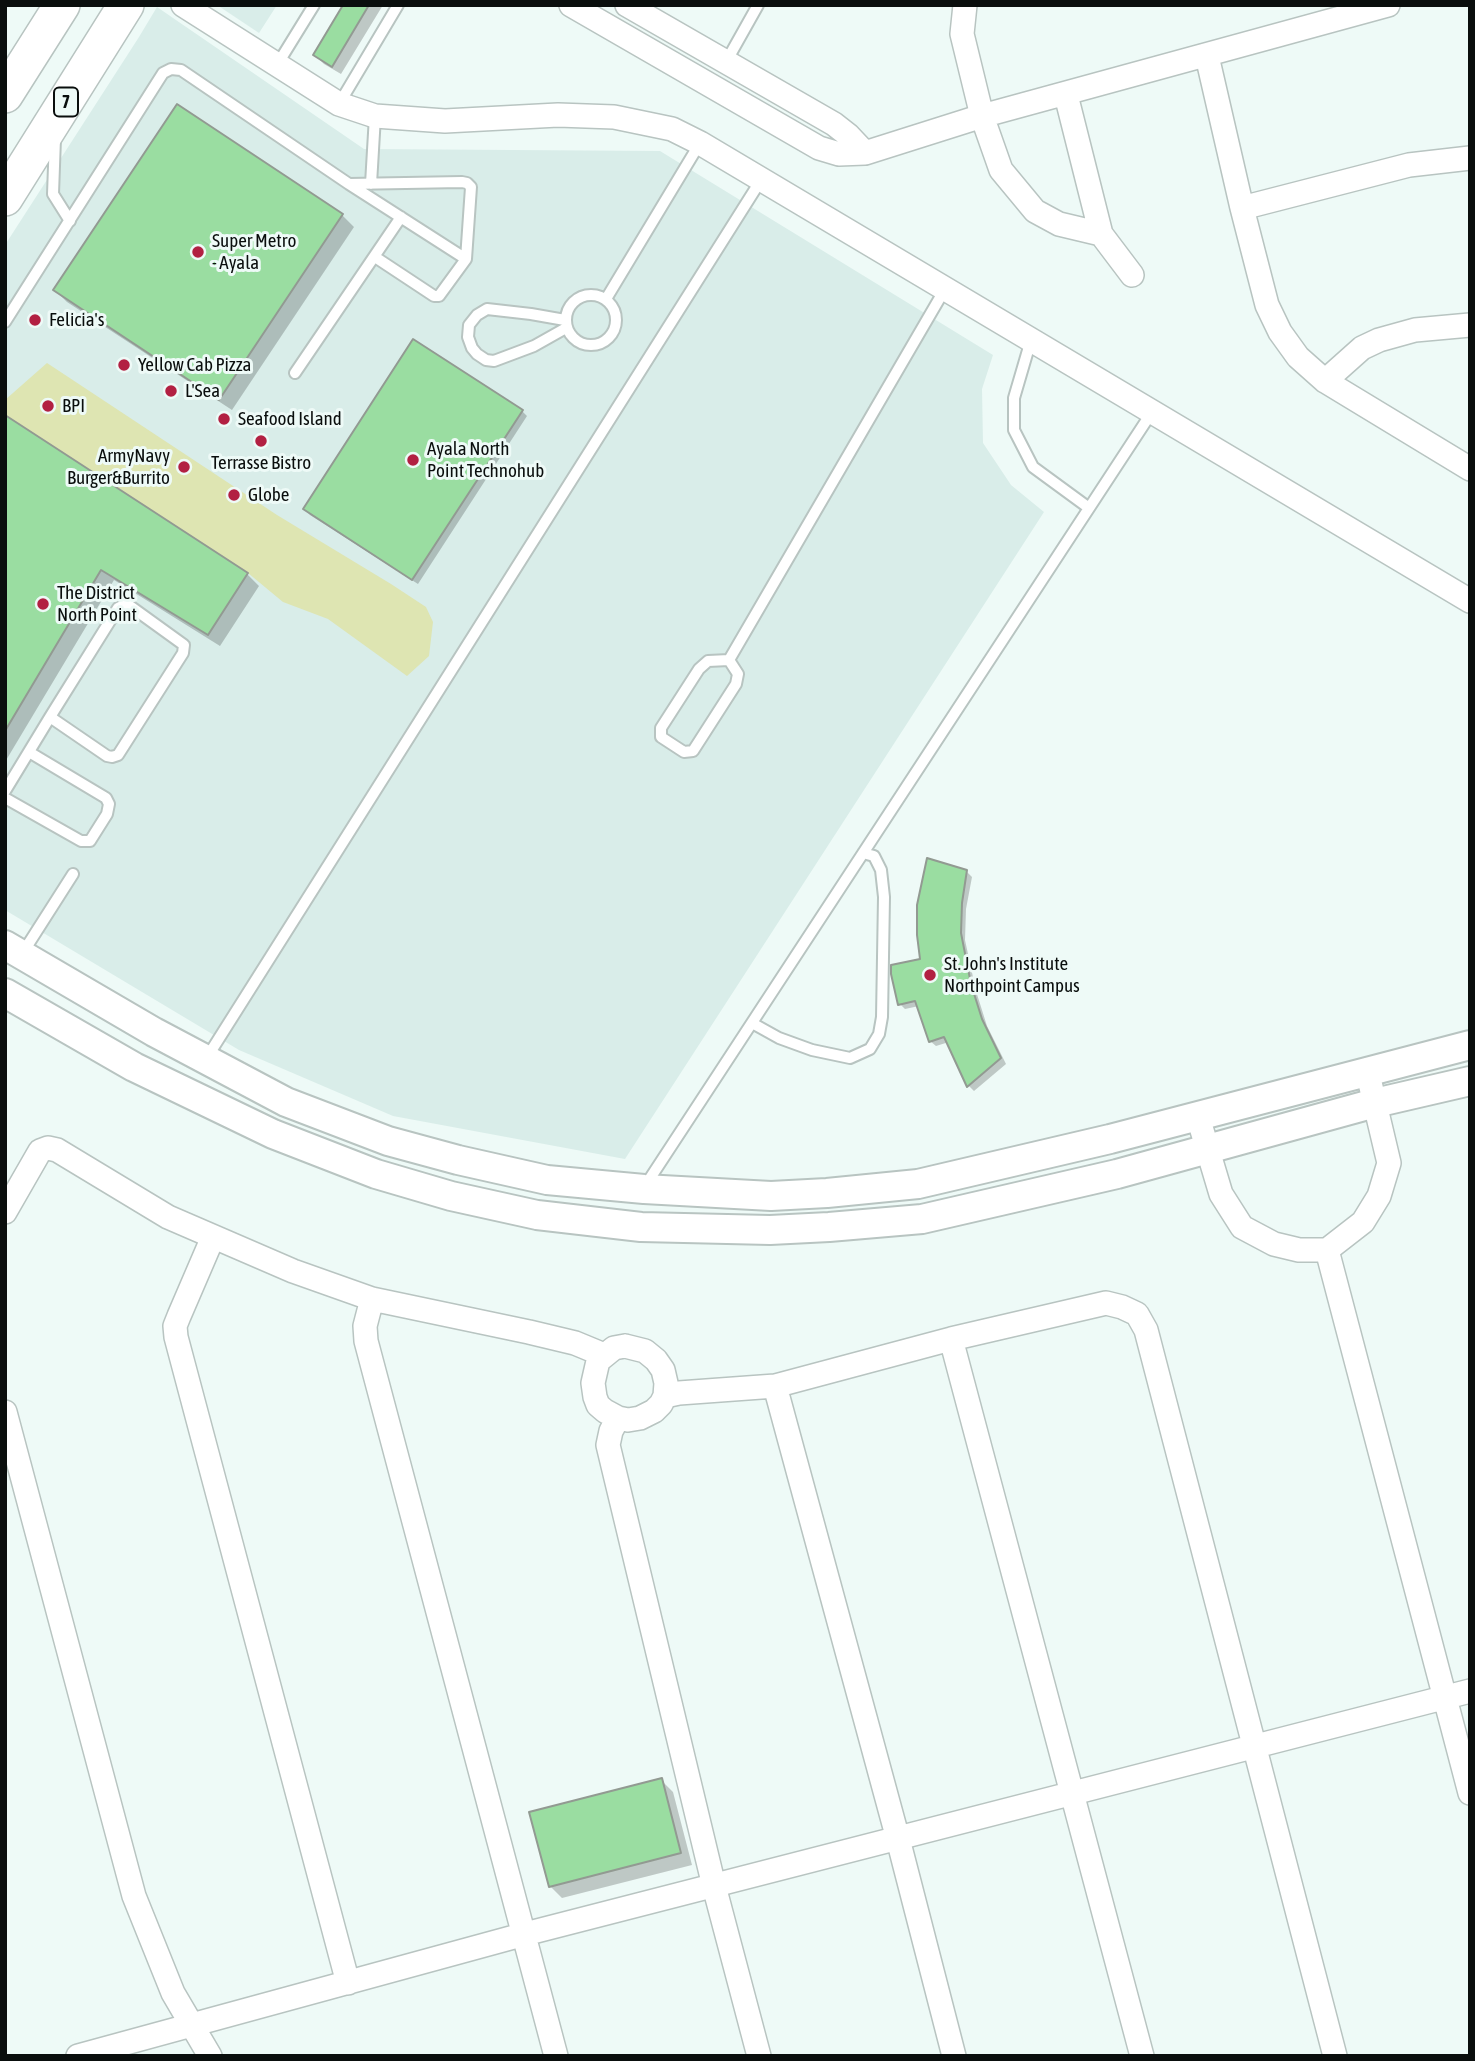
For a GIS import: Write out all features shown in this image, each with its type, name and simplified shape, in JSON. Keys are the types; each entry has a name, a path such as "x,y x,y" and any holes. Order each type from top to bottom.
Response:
{"main road":[{"path":"5,95 62,5"},
{"name":"7","path":"5,198 126,5"}],"street":[{"path":"571,5 779,126 819,148 839,154 865,153 982,116 1388,5"},
{"path":"965,5 961,34 982,116 1001,170 1035,211 1059,224 1101,234"},
{"path":"190,7 339,104 375,116 445,121 558,115 614,117 672,129 1470,601"},
{"path":"629,40 636,10 795,101 841,130 865,153"},
{"path":"1207,56 1267,305 1280,332 1298,356 1325,381 1470,469"},
{"path":"1066,95 1101,234 1132,275"},
{"path":"779,126 795,101"},
{"path":"1242,208 1409,165 1470,158"},
{"path":"1325,381 1362,348 1378,340 1415,330 1470,325"},
{"path":"14,950 154,1032 286,1102 388,1141 547,1180 644,1189 771,1196 918,1184 1198,1117 1367,1070 1470,1045"},
{"path":"5,993 134,1067 273,1134 376,1174 451,1196 537,1215 641,1227 770,1230 922,1219 1117,1174 1375,1103 1470,1081"},
{"path":"134,1067 154,1032"},
{"path":"1198,1117 1221,1194 1242,1227 1274,1244 1298,1250 1327,1250 1363,1222 1379,1196 1389,1163 1367,1070"},
{"path":"5,1212 40,1151 48,1147 168,1217 293,1271 372,1299 575,1343 604,1355"},
{"path":"827,1193 829,1227"},
{"path":"213,1237 175,1326 176,1337 348,1983"},
{"path":"1327,1250 1470,1793"},
{"path":"372,1299 365,1326 366,1341 556,2056"},
{"path":"665,1396 775,1386 951,1339 1106,1303 1138,1314 1146,1330 1335,2056"},
{"path":"951,1339 1143,2056"},
{"path":"625,1346 645,1351 663,1370 665,1396 654,1411 640,1419 618,1418 598,1405 595,1397 593,1383 598,1361 614,1349 625,1346"},
{"path":"775,1386 954,2056"},
{"path":"5,1412 134,1896 173,1993 210,2056"},
{"path":"618,1418 608,1445 714,1886 759,2056"},
{"path":"78,2056 525,1934 1470,1690"}],"lane":[{"path":"277,65 314,5"},
{"path":"339,104 398,5"},
{"path":"726,61 758,5"},
{"path":"5,322 163,73 171,69 181,69 349,184 467,259"},
{"path":"70,221 53,194 55,137 72,92"},
{"path":"371,184 375,116"},
{"path":"606,299 700,144"},
{"path":"206,1059 761,180"},
{"path":"349,184 467,183 471,187 467,259 437,297 375,257"},
{"path":"295,373 401,217"},
{"path":"729,660 945,289"},
{"path":"589,294 606,299 616,320 615,328 605,341 589,345 574,339 566,324 568,308 573,301 589,294"},
{"path":"486,309 531,314 566,324 534,346 494,361 486,360 478,354 472,348 468,337 469,325 486,309"},
{"path":"1031,340 1014,398 1014,430 1033,467 1088,508"},
{"path":"644,1189 1152,412"},
{"path":"5,791 50,717 118,608 130,606 184,645 183,653 118,755 107,756 50,717"},
{"path":"729,660 738,674 736,684 693,751 684,752 661,737 661,728 699,669 708,661 729,660"},
{"path":"5,798 81,841 90,841 107,814 109,804 106,798 29,752"},
{"path":"752,1023 779,1038 812,1050 850,1058 870,1049 879,1034 882,1017 884,897 881,870 874,856 863,853"},
{"path":"14,950 73,874"}],"shaded area":[{"path":"217,5 277,5 259,33"},
{"path":"157,7 364,149 660,151 993,355 982,389 983,443 1011,485 1044,512 625,1159 393,1116 239,1050 5,910 5,245"}],"green space":[{"path":"47,363 277,515 426,607 433,622 429,656 407,676 328,619 283,602 248,573 5,415 5,400"}],"building":[{"path":"343,5 369,5 332,67 313,55"},
{"name":"Super Metro - Ayala","path":"177,104 343,214 219,400 53,290"},
{"name":"Ayala North Point Technohub","path":"413,339 523,410 412,580 303,509"},
{"name":"The District North Point","path":"5,415 248,573 208,635 101,570 5,731"},
{"name":"St. John's Institute Northpoint Campus","path":"927,858 967,870 961,933 971,984 982,1019 1001,1058 967,1087 944,1037 929,1042 915,1001 898,1005 891,974 891,965 920,959 917,905"},
{"path":"662,1778 681,1853 549,1887 529,1812"}],"place":[{"name":"Super Metro - Ayala","path":"198,252"},
{"name":"Felicia's","path":"35,320"},
{"name":"Yellow Cab Pizza","path":"124,365"},
{"name":"L'Sea","path":"171,391"},
{"name":"BPI","path":"48,406"},
{"name":"Seafood Island","path":"224,419"},
{"name":"Terrasse Bistro","path":"261,441"},
{"name":"Ayala North Point Technohub","path":"413,460"},
{"name":"ArmyNavy Burger&Burrito","path":"184,467"},
{"name":"Globe","path":"234,495"},
{"name":"The District North Point","path":"43,604"},
{"name":"St. John's Institute Northpoint Campus","path":"930,975"}]}
